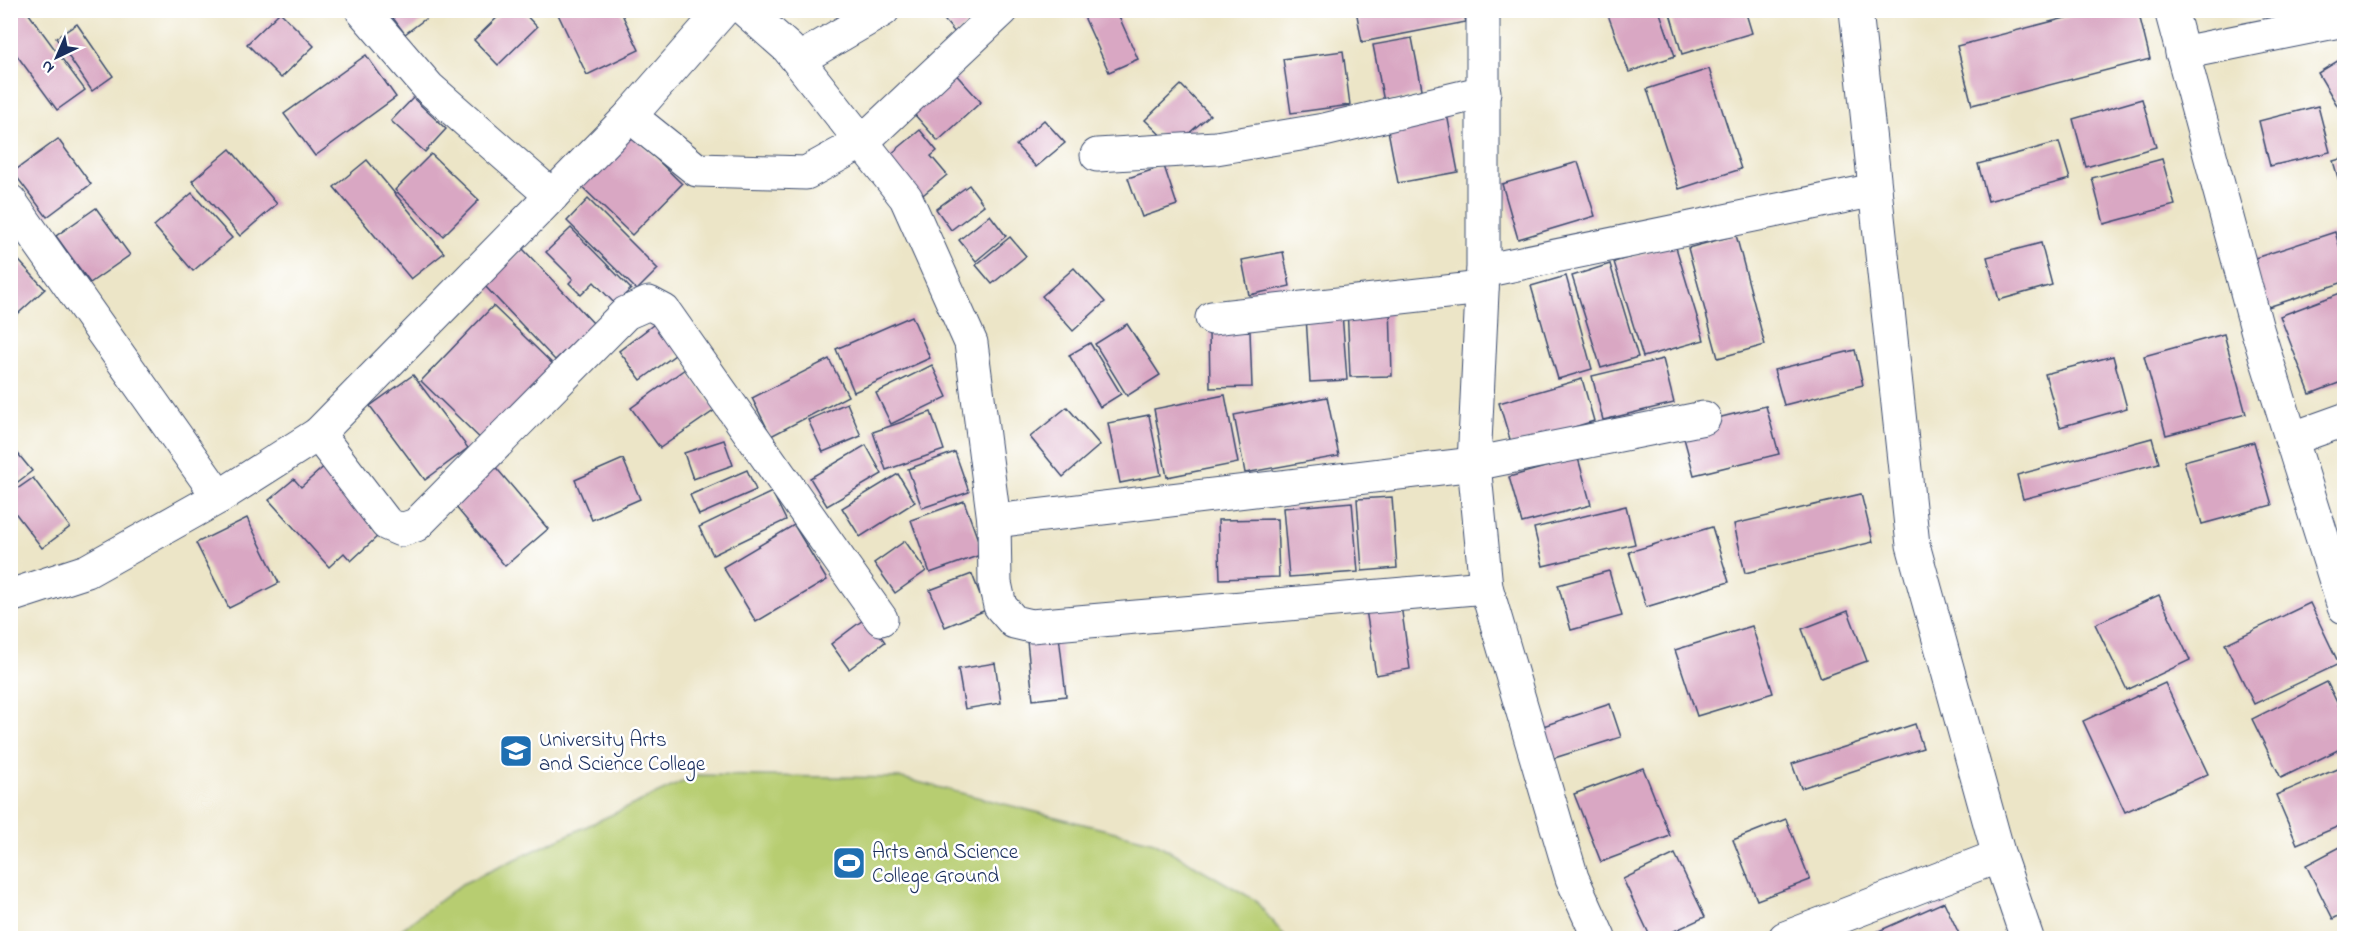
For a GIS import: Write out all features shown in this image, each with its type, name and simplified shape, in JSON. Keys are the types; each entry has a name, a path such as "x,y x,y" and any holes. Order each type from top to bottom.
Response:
{"street":[{"path":"362,10 429,88 552,196"},
{"path":"10,596 87,571 219,497 318,434 630,116 723,10"},
{"path":"745,10 788,48 906,198 971,343 994,521 995,583 1000,606 1014,622 1031,626 1486,587"},
{"path":"798,60 883,10"},
{"path":"630,116 697,170 806,173 862,142 1002,10"},
{"path":"1483,10 1482,280 1474,464 1486,587 1572,878 1599,939"},
{"path":"1856,10 1913,545 1999,856 2027,939"},
{"path":"2170,10 2257,329 2344,607"},
{"path":"2182,53 2344,20"},
{"path":"1097,155 1216,148 1323,130 1484,92"},
{"path":"1212,318 1482,280 1875,190"},
{"path":"10,201 219,497"},
{"path":"318,434 387,524 401,530 416,525 626,313 649,303 664,311 881,619"},
{"path":"994,521 1474,464 1704,418"},
{"path":"2292,439 2344,420"},
{"path":"1785,939 1999,856"}],"green space":[{"name":"Arts and Science College Ground","path":"697,775 902,778 1154,842 1255,900 1286,938 390,938 462,884"}],"building":[{"path":"10,10 26,10 85,90 57,110 10,46"},
{"path":"387,10 437,10 405,34"},
{"path":"505,10 521,10 537,27 498,65 474,40"},
{"path":"556,10 620,10 639,50 587,75"},
{"path":"936,10 983,10 956,34"},
{"path":"1081,10 1116,10 1138,59 1109,72"},
{"path":"1356,10 1463,10 1466,22 1362,42"},
{"path":"1621,10 1659,10 1675,56 1629,72 1608,15"},
{"path":"1669,10 1745,10 1752,33 1682,54"},
{"path":"2096,10 2138,10 2150,59 1972,105 1957,46"},
{"path":"280,12 314,46 281,78 247,44"},
{"path":"77,24 113,76 92,91 56,38"},
{"path":"1412,38 1423,94 1384,102 1373,45"},
{"path":"1343,51 1350,105 1291,113 1283,59"},
{"path":"366,55 396,97 315,156 284,114"},
{"path":"2344,57 2344,117 2318,73"},
{"path":"950,68 981,102 938,141 907,106"},
{"path":"1709,69 1741,169 1679,189 1647,89"},
{"path":"1181,85 1210,115 1173,147 1145,120"},
{"path":"413,98 446,129 425,152 391,121"},
{"path":"2142,99 2156,147 2086,167 2073,119"},
{"path":"2318,106 2330,152 2270,166 2259,121"},
{"path":"1447,114 1458,172 1398,183 1387,125"},
{"path":"1044,120 1065,143 1036,167 1016,145"},
{"path":"626,129 682,184 632,235 576,181"},
{"path":"920,130 937,151 931,156 947,175 918,199 885,159"},
{"path":"58,139 91,184 47,217 13,172"},
{"path":"2059,142 2070,179 1988,201 1978,164"},
{"path":"230,149 277,204 240,236 192,181"},
{"path":"431,154 479,200 443,236 395,190"},
{"path":"2344,158 2344,198 2333,161"},
{"path":"2162,159 2175,205 2104,224 2092,178"},
{"path":"367,160 444,253 411,279 334,187"},
{"path":"1578,162 1595,216 1518,239 1502,184"},
{"path":"1164,166 1177,205 1142,217 1128,178"},
{"path":"969,185 984,205 951,230 936,209"},
{"path":"192,193 232,238 193,271 154,226"},
{"path":"588,199 658,269 637,290 567,221"},
{"path":"96,208 130,255 90,283 56,236"},
{"path":"990,215 1006,236 976,261 959,240"},
{"path":"571,228 631,289 615,304 594,282 581,295 569,283 573,279 546,252"},
{"path":"2335,232 2344,261 2344,282 2268,307 2252,259"},
{"path":"1736,235 1765,345 1718,358 1688,248"},
{"path":"1010,237 1026,256 992,284 976,265"},
{"path":"2041,243 2052,285 1999,300 1987,257"},
{"path":"1675,244 1704,340 1643,357 1614,262"},
{"path":"523,249 594,324 555,360 484,285"},
{"path":"10,251 45,289 10,321"},
{"path":"1283,252 1290,286 1249,295 1242,260"},
{"path":"1610,264 1638,357 1601,368 1572,276"},
{"path":"1074,268 1105,302 1073,331 1042,296"},
{"path":"1566,276 1592,369 1558,379 1531,286"},
{"path":"2343,292 2344,381 2310,394 2280,316"},
{"path":"1390,304 1392,376 1350,377 1347,305"},
{"path":"493,306 563,374 490,448 421,381"},
{"path":"1342,313 1347,380 1310,382 1306,316"},
{"path":"912,316 930,358 854,392 836,349"},
{"path":"657,322 679,352 641,380 619,351"},
{"path":"1127,324 1160,375 1127,396 1095,344"},
{"path":"1250,331 1252,387 1210,388 1209,332"},
{"path":"2224,334 2246,414 2166,435 2144,356"},
{"path":"1090,343 1121,394 1100,407 1069,355"},
{"path":"1855,350 1863,385 1784,405 1774,370"},
{"path":"2113,356 2127,408 2060,427 2045,374"},
{"path":"829,359 848,396 771,436 752,398"},
{"path":"1663,359 1674,403 1603,420 1592,376"},
{"path":"932,365 947,397 891,424 876,393"},
{"path":"685,369 715,410 660,448 631,408"},
{"path":"413,375 468,448 425,480 370,406"},
{"path":"1582,379 1594,421 1512,446 1499,403"},
{"path":"1225,395 1238,463 1167,477 1154,409"},
{"path":"1327,397 1339,456 1245,473 1234,415"},
{"path":"847,403 861,436 823,452 808,420"},
{"path":"1766,406 1779,454 1694,475 1681,427"},
{"path":"1067,407 1100,445 1063,477 1030,437"},
{"path":"931,412 944,450 886,470 873,432"},
{"path":"1149,415 1161,475 1120,483 1108,423"},
{"path":"2152,438 2159,463 2023,499 2017,475"},
{"path":"724,440 733,465 693,479 684,453"},
{"path":"2254,442 2272,505 2202,524 2184,461"},
{"path":"10,444 32,471 10,488"},
{"path":"866,445 882,474 827,506 810,478"},
{"path":"955,452 969,492 922,508 908,469"},
{"path":"1578,458 1591,505 1522,523 1509,477"},
{"path":"623,459 640,499 592,520 575,480"},
{"path":"328,463 378,536 351,561 344,553 329,567 269,500 294,479 301,487"},
{"path":"493,464 548,529 505,566 450,500"},
{"path":"747,470 756,490 699,515 690,495"},
{"path":"898,474 915,502 860,537 842,508"},
{"path":"33,478 70,527 42,548 10,506 10,494"},
{"path":"772,492 786,520 713,555 699,527"},
{"path":"1861,494 1873,542 1745,573 1734,524"},
{"path":"1392,497 1397,568 1362,571 1357,499"},
{"path":"964,501 983,554 930,573 911,520"},
{"path":"1352,502 1358,572 1289,577 1283,508"},
{"path":"1626,506 1635,544 1543,566 1534,528"},
{"path":"247,518 279,583 229,608 196,543"},
{"path":"1277,519 1279,577 1220,579 1218,520"},
{"path":"794,525 827,580 756,622 723,567"},
{"path":"1712,527 1729,582 1646,607 1629,552"},
{"path":"905,541 926,571 895,593 874,563"},
{"path":"1609,571 1622,616 1571,630 1558,585"},
{"path":"972,574 986,610 945,627 930,590"},
{"path":"2159,595 2190,660 2127,690 2095,624"},
{"path":"1400,598 1410,669 1376,675 1365,603"},
{"path":"2310,603 2339,664 2254,704 2225,644"},
{"path":"1848,611 1867,661 1821,678 1802,629"},
{"path":"867,617 885,642 849,669 831,644"},
{"path":"1752,626 1773,693 1697,716 1675,650"},
{"path":"1058,627 1066,696 1033,700 1026,631"},
{"path":"995,663 1001,703 965,709 958,669"},
{"path":"2327,682 2344,717 2344,747 2281,778 2252,719"},
{"path":"2165,683 2208,774 2125,812 2083,721"},
{"path":"1610,704 1621,737 1548,760 1537,728"},
{"path":"1915,724 1923,748 1801,788 1792,764"},
{"path":"2344,766 2344,824 2297,844 2276,795"},
{"path":"1643,768 1670,836 1601,862 1574,794"},
{"path":"1786,819 1810,880 1757,900 1733,840"},
{"path":"2344,845 2344,913 2333,919 2306,865"},
{"path":"1675,854 1705,917 1659,938 1651,938 1623,879"},
{"path":"1944,902 1961,938 1863,938"}],"place":[{"name":"University Arts and Science College","path":"516,751"},
{"name":"Arts and Science College Ground","path":"849,863"}]}
